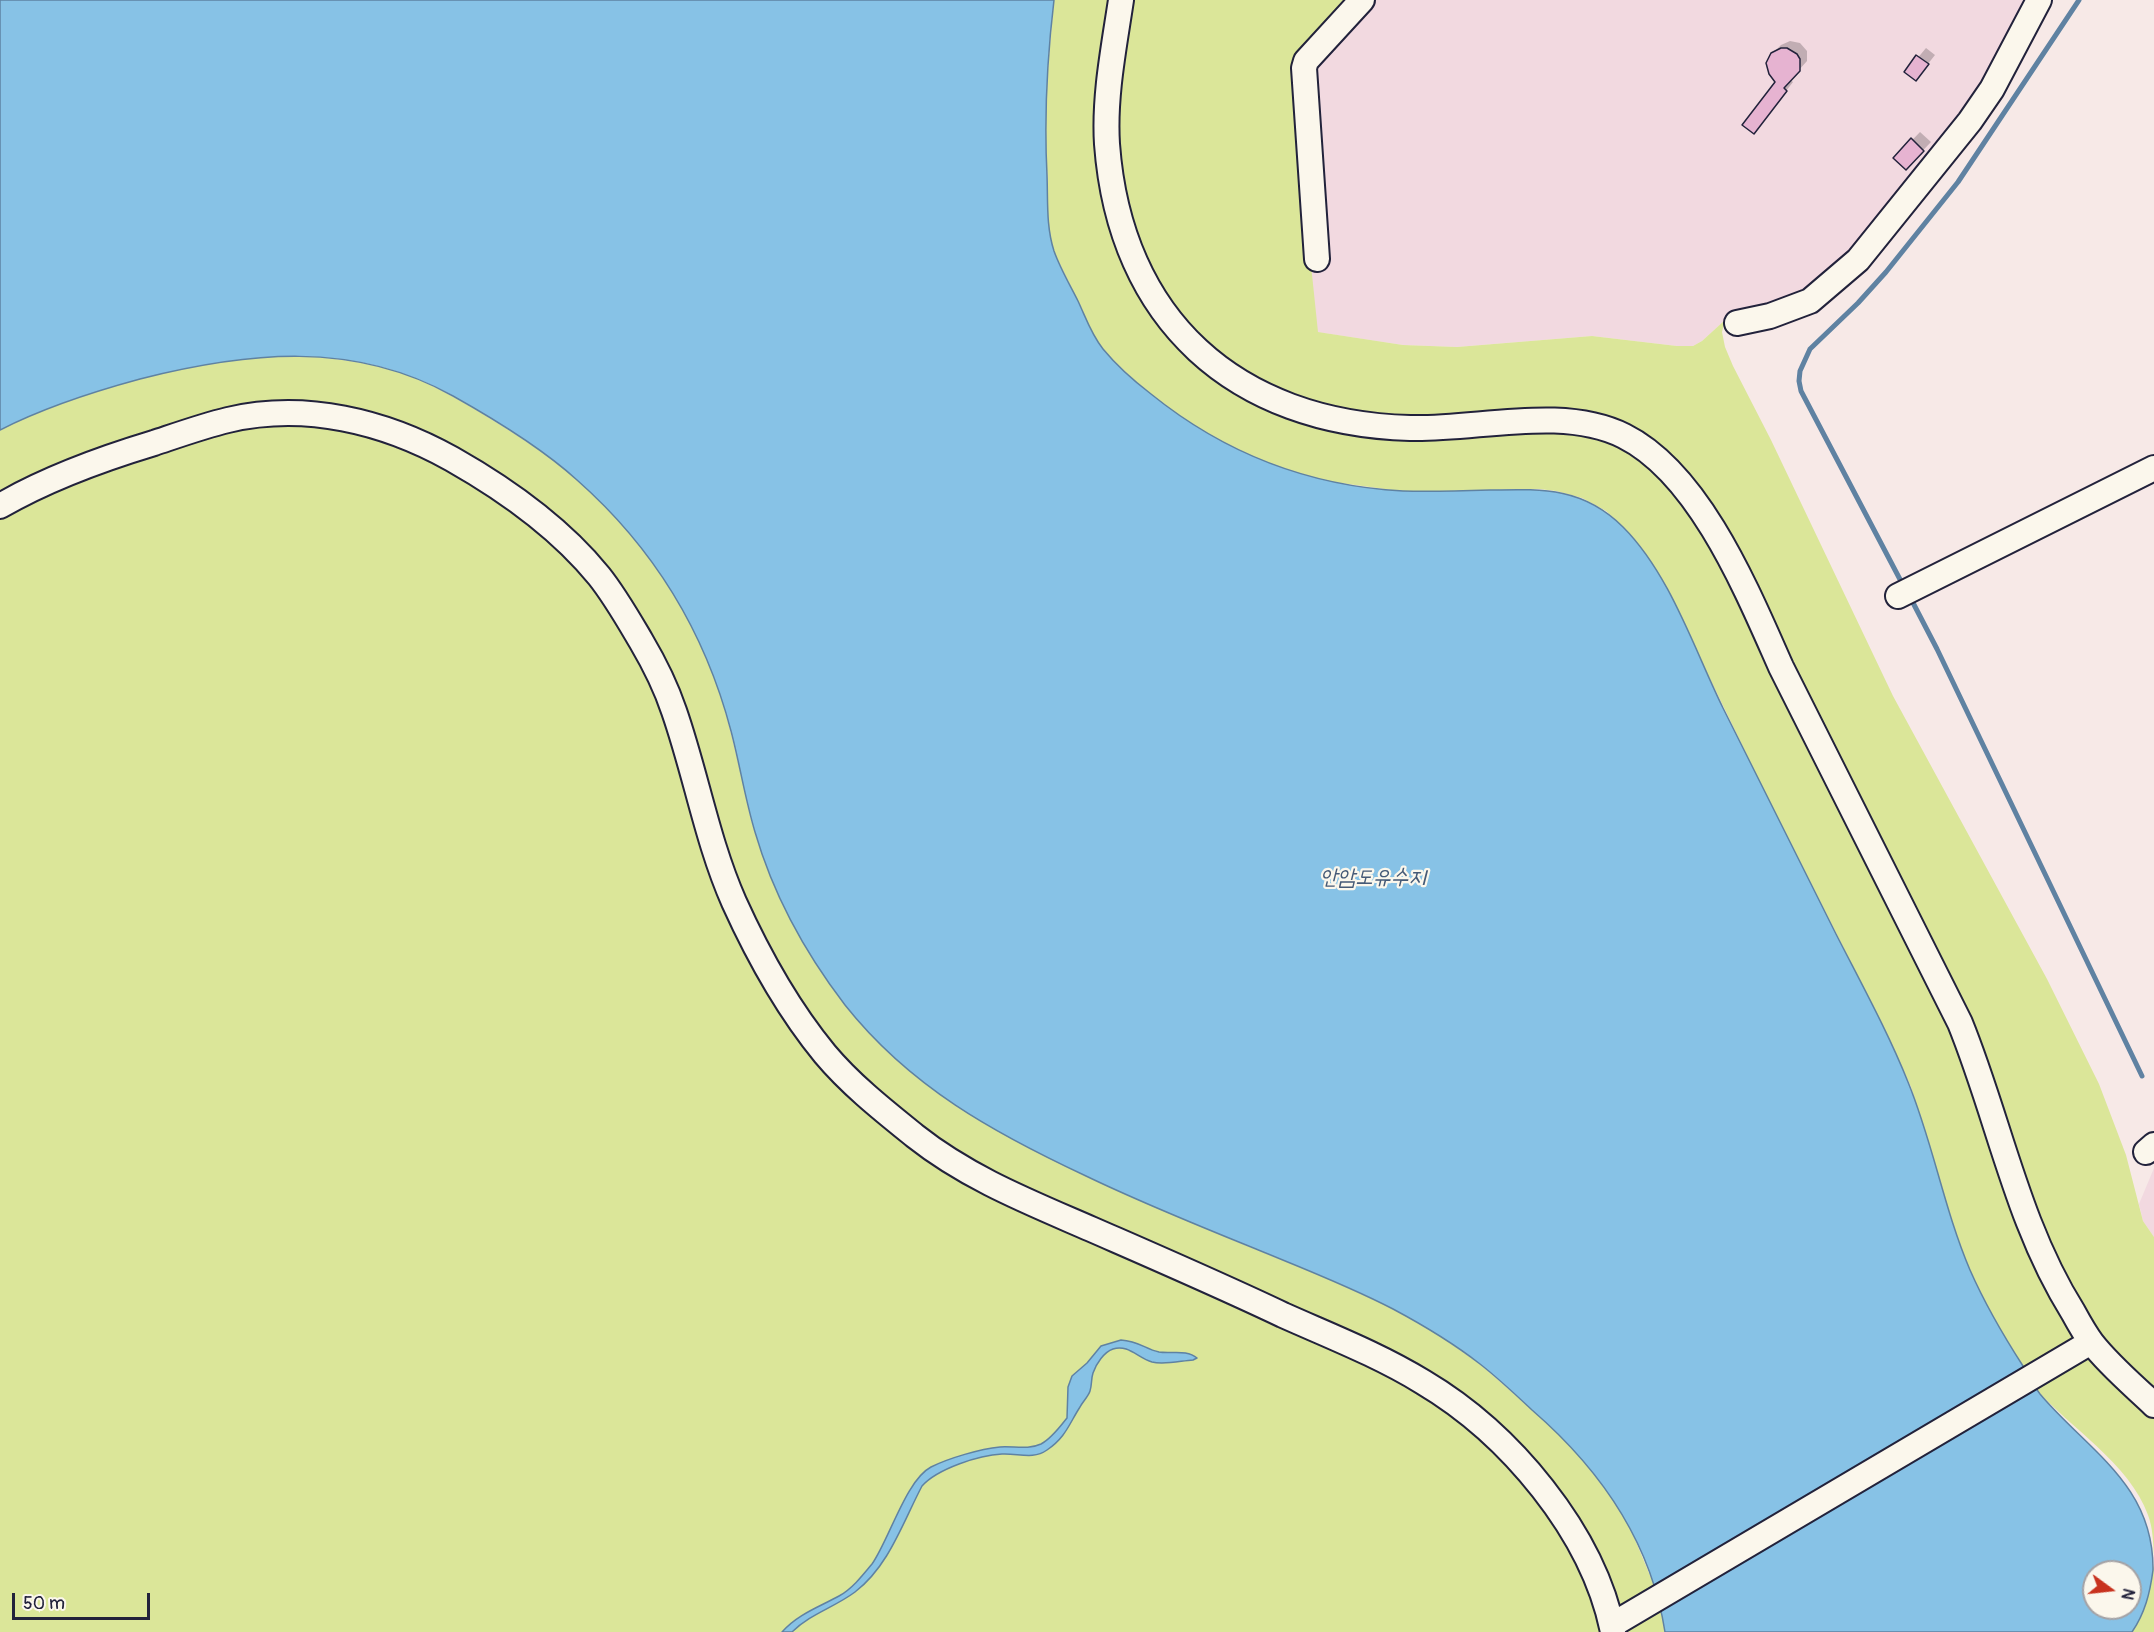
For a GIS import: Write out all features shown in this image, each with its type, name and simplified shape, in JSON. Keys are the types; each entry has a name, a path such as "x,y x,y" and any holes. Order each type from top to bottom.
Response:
{"lane":[{"path":"1121,0 1113,49 1107,111 1107,142 1111,177 1129,250 1142,278 1156,302 1195,348 1221,369 1266,396 1337,420 1375,427 1413,428 1566,421 1607,429 1627,437 1650,453 1677,479 1700,508 1759,619 1960,1023 1977,1063 2022,1209 2083,1347 2154,1405"},
{"path":"1317,259 1304,68 1306,61 1362,0"},
{"path":"1737,323 1770,316 1810,302 1858,260 1970,121 1992,90 2039,0"},
{"path":"0,506 59,476 118,454 227,420 286,413 318,414 374,425 425,445 488,480 546,524 577,552 601,579 626,617 653,663 674,709 722,869 747,928 783,993 801,1020 825,1054 852,1082 938,1154 991,1185 1346,1343 1389,1363 1447,1397 1502,1444 1539,1484 1585,1555 1597,1581 1612,1628 1634,1611 2083,1347"},
{"path":"1908,591 2154,468"}],"shaded area":[{"path":"1350,0 2027,0 1991,75 1902,189 1871,234 1803,292 1725,320 1693,346 1592,336 1457,347 1403,345 1317,332 1291,73 1293,65"},
{"path":"2154,1168 2154,1237 2143,1221 2139,1204"}],"green space":[{"path":"1054,0 1116,0 1102,118 1151,305 1300,416 1541,426 1619,440 1695,511 1952,1024 2079,1336 2024,1369 2002,1335 1970,1270 1954,1230 1911,1087 1887,1034 1760,782 1663,582 1642,549 1624,528 1606,511 1582,498 1556,491 1539,489 1399,491 1333,482 1296,474 1240,452 1211,437 1172,411 1137,383 1105,352 1089,329 1082,309 1053,250 1046,211 1048,183 1044,133"},
{"path":"1127,0 1350,0 1293,65 1291,73 1318,332 1403,345 1457,347 1592,336 1693,346 1725,320 1722,332 1733,366 1771,440 1893,696 2047,979 2099,1084 2126,1155 2143,1221 2154,1237 2154,1395 2113,1355 2057,1268 1997,1108 1728,545 1624,431 1378,421 1253,384 1160,301 1114,171"},
{"path":"297,355 345,360 380,367 427,383 519,436 567,470 618,520 655,566 700,642 725,709 751,820 772,879 794,923 846,1006 1230,1239 1390,1307 1439,1335 1481,1365 1552,1427 1582,1457 1605,1487 1629,1525 1654,1585 1620,1606 1614,1607 1473,1411 972,1169 830,1051 758,940 646,638 484,471 285,408 0,500 0,430 55,405 147,376 208,363"},
{"path":"339,422 458,468 571,554 649,665 761,965 915,1141 1436,1395 1552,1508 1607,1632 0,1632 0,511 21,499 234,424"},
{"path":"2095,1357 2154,1412 2154,1556 2148,1515 2127,1479 2098,1447 2035,1388 2088,1358"},
{"path":"2154,1564 2154,1632 2132,1632 2139,1620 2142,1620"},
{"path":"1660,1606 1665,1632 1621,1632"}],"water":[{"name":"안암도유수지","path":"0,0 1054,0 1046,109 1048,213 1051,242 1059,264 1095,338 1126,373 1179,415 1208,433 1269,463 1301,474 1368,488 1403,491 1527,490 1577,497 1593,504 1623,527 1654,567 1680,613 1723,708 1892,1045 1917,1105 1961,1247 1982,1295 2038,1391 2114,1471 2130,1491 2142,1514 2150,1540 2153,1570 2142,1613 2142,1560 2082,1560 2082,1620 2139,1620 2137,1625 2132,1632 1665,1632 1648,1568 1618,1509 1600,1482 1556,1432 1500,1380 1470,1356 1415,1321 1360,1293 1149,1205 1019,1143 986,1125 926,1084 870,1034 845,1005 817,965 781,901 755,832 720,695 691,626 653,563 630,534 605,506 549,457 485,414 415,378 377,366 338,359 299,356 220,362 140,379 51,407 0,430"},
{"path":"1121,1340 1159,1352 1184,1353 1197,1358 1157,1363 1123,1348 1113,1349 1106,1353 1094,1370 1088,1395 1059,1440 1047,1450 1036,1455 1002,1454 971,1460 929,1480 922,1486 886,1557 867,1581 855,1592 807,1620 792,1632 782,1632 802,1616 844,1593 861,1577 872,1564 906,1497 922,1474 938,1464 974,1452 1000,1447 1031,1447 1045,1442 1067,1418 1068,1387 1072,1376 1101,1346"}],"building":[{"path":"1787,48 1797,54 1800,59 1800,71 1784,88 1787,91 1754,134 1742,125 1775,82 1769,74 1766,63 1771,53"},
{"path":"1916,55 1929,64 1916,81 1904,72"},
{"path":"1911,138 1924,151 1906,170 1893,158"}],"waterway":[{"path":"1904,587 1801,391 1800,371 1810,349 1858,303 1886,272 1958,182 2079,0"},
{"path":"1910,597 2142,1076"}]}
